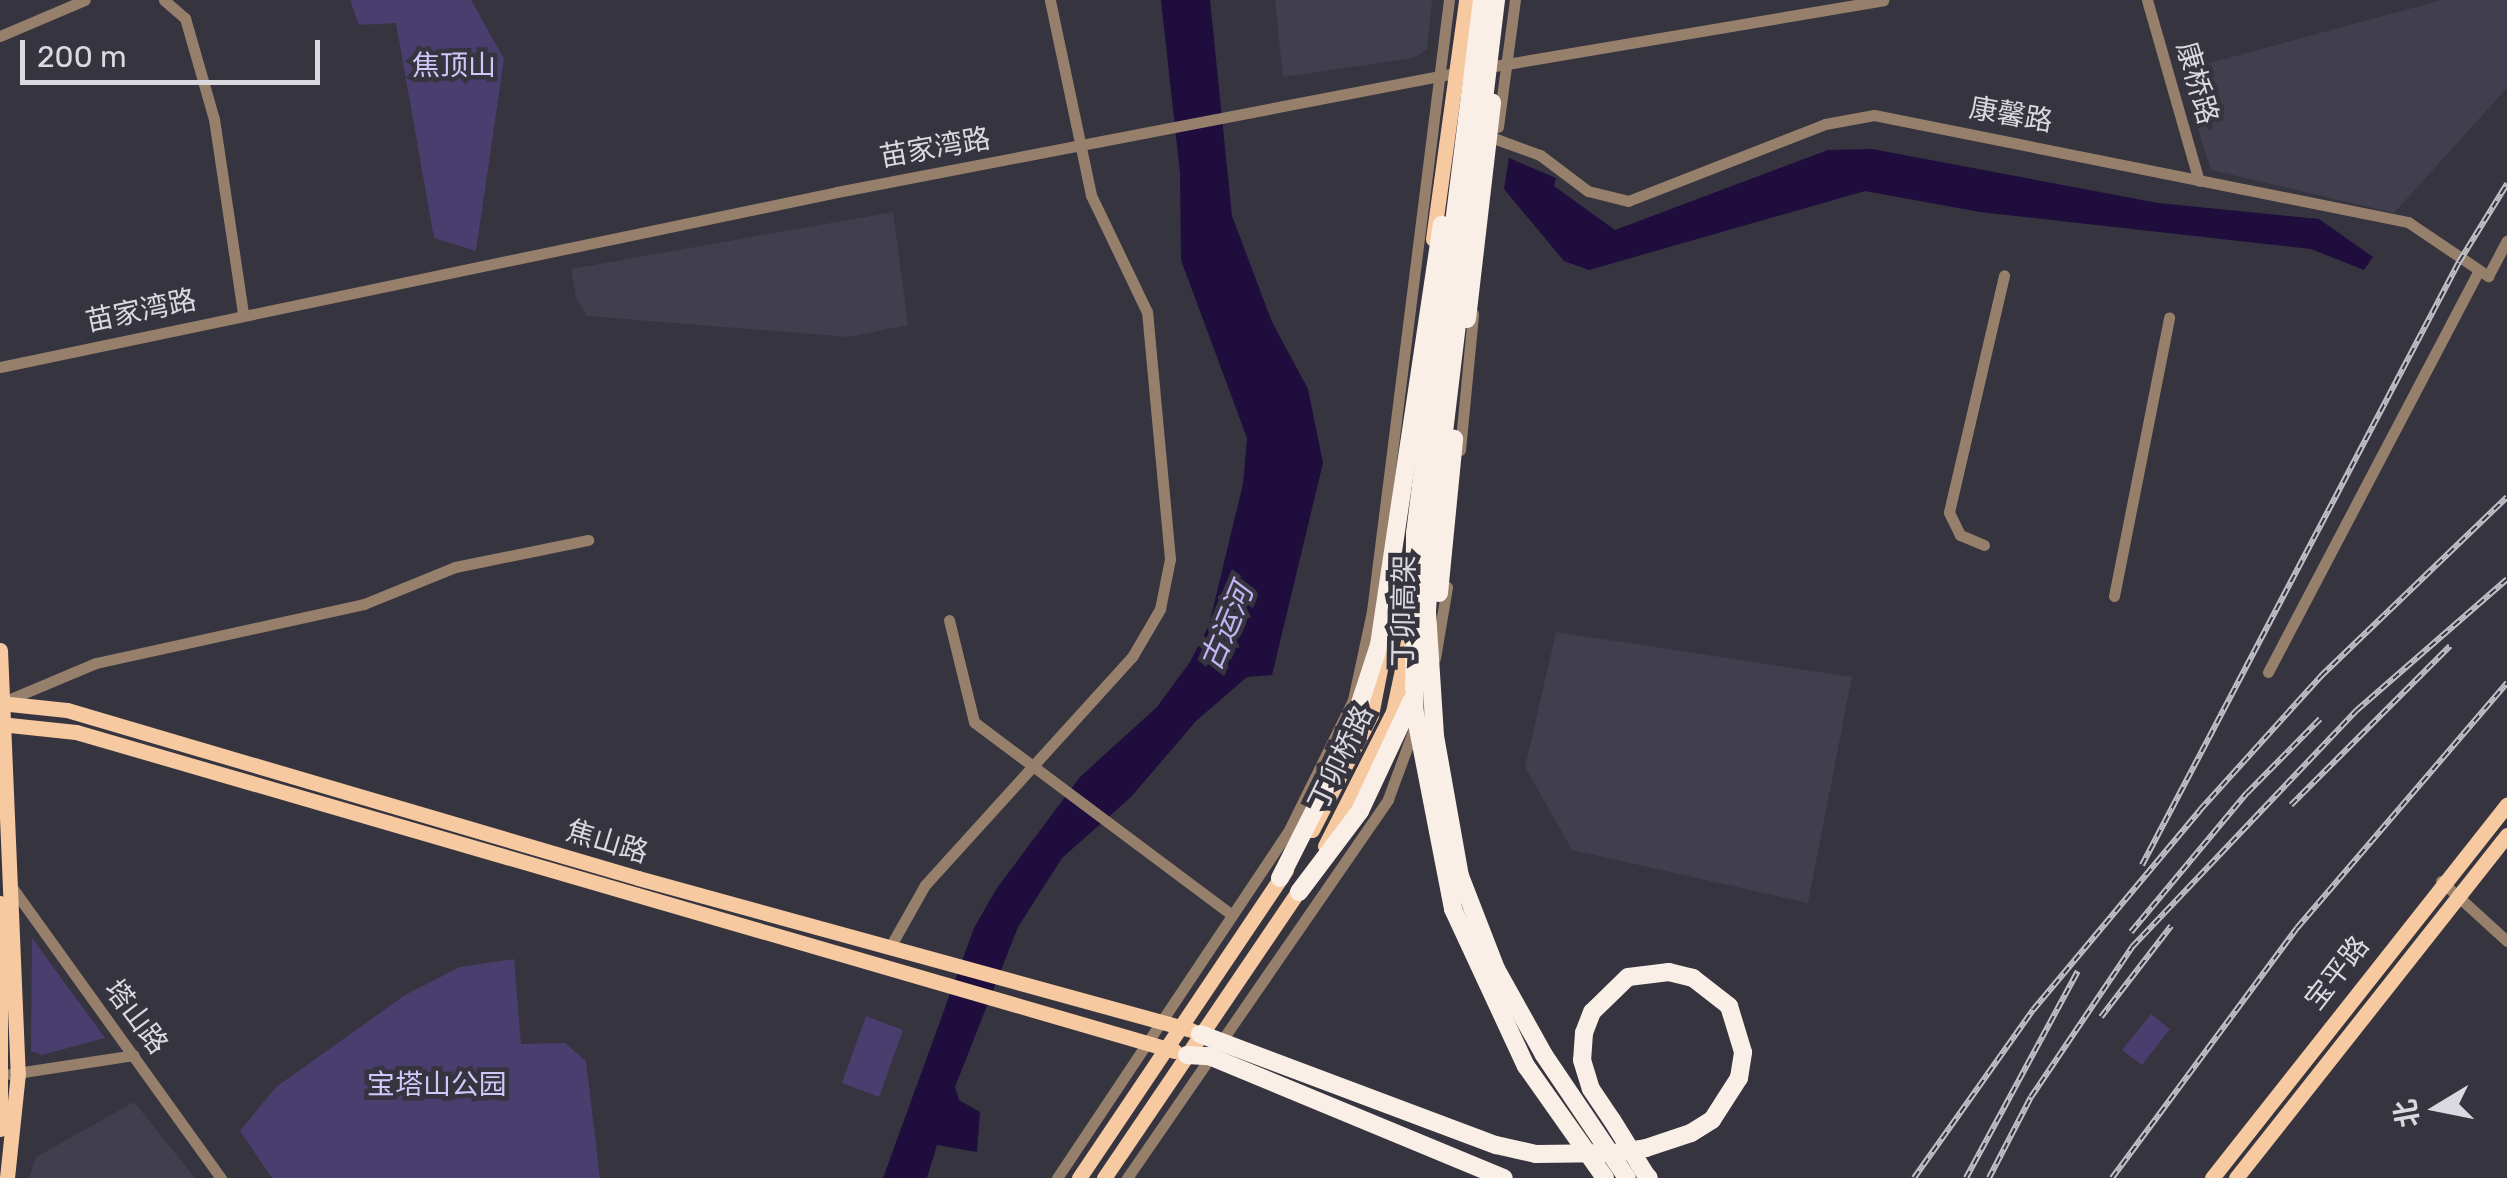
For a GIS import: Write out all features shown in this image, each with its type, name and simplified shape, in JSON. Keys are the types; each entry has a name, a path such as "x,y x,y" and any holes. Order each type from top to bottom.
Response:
{"highway":[{"name":"丁卯高架","path":"1482,0 1460,158 1424,532 1414,708 1442,871 1499,1017 1605,1178"},
{"name":"丁卯高架","path":"1498,0 1424,532 1431,700 1460,876 1517,1010 1628,1178"},
{"path":"1298,892 1360,810 1391,750 1434,632 1492,130 1492,34"},
{"path":"1280,878 1344,752 1379,645 1437,247 1460,158"},
{"path":"1178,1052 1214,1049 1536,1154 1646,1148 1712,1120 1728,1101 1743,1052 1729,1006 1693,978 1669,972 1628,977 1592,1012 1582,1060 1591,1089 1649,1178"},
{"path":"1191,1031 1214,1049 1504,1178"}],"main road":[{"name":"丁卯桥路","path":"1104,1178 1352,760 1370,715 1388,625 1422,311 1466,0"},
{"name":"丁卯桥路","path":"1191,1031 1298,892 1393,712 1502,64 1498,0"},
{"path":"0,650 11,886 7,1178"},
{"name":"焦山路","path":"2,702 67,710 1191,1031"},
{"name":"焦山路","path":"2,724 76,732 1178,1052"},
{"name":"宝平路","path":"2212,1178 2441,881 2507,804"},
{"name":"宝平路","path":"2236,1178 2458,890 2507,835"},
{"path":"0,903 11,1074 0,1130"},
{"name":"丁卯桥路","path":"1079,1178 1178,1052"}],"street":[{"path":"0,36 84,0"},
{"path":"164,0 184,18 214,119 243,314"},
{"path":"890,947 926,885 1132,657 1160,609 1170,559 1147,312 1091,195 1050,0"},
{"path":"1056,1178 1290,828 1352,700 1372,611 1448,0"},
{"path":"1127,1178 1388,799 1431,682 1502,64 1515,0"},
{"name":"苗家湾路","path":"0,368 243,314 1439,75 1883,0"},
{"name":"康桥路","path":"2147,0 2199,181"},
{"name":"康馨路","path":"1496,139 1540,155 1588,191 1618,200 1654,193 1825,124 1874,115 2408,222 2479,270"},
{"path":"2268,672 2479,270 2488,276 2507,242"},
{"path":"1984,545 1960,535 1949,512 2004,275"},
{"path":"2114,596 2169,317"},
{"path":"2,702 96,663 364,604 456,568 588,540"},
{"path":"950,620 974,722 1232,915"},
{"path":"2441,881 2458,890 2507,941"},
{"name":"塔山路","path":"11,886 221,1178"},
{"path":"11,1074 134,1054"}],"shaded area":[{"path":"1275,0 1432,0 1427,49 1414,58 1283,77"},
{"path":"2442,0 2507,0 2507,88 2394,213 2211,170 2180,71"},
{"path":"893,212 908,325 848,337 587,316 576,298 571,269"},
{"path":"1556,632 1852,677 1808,903 1572,850 1525,767"},
{"path":"134,1102 195,1178 29,1178 36,1157"}],"green space":[{"name":"焦顶山","path":"350,0 471,0 504,59 476,251 434,238 396,23 359,25"},
{"path":"32,938 105,1038 42,1055 31,1051"},
{"name":"宝塔山公园","path":"514,959 521,1044 565,1043 586,1061 600,1178 272,1178 240,1131 276,1087 405,995 460,967"},
{"path":"2151,1014 2170,1029 2142,1065 2122,1050"},
{"path":"866,1016 903,1030 879,1097 842,1083"}],"water":[{"name":"古运河","path":"1161,0 1210,0 1232,216 1272,322 1308,389 1323,463 1272,675 1247,677 1196,721 1131,797 1062,858 1018,927 955,1087 959,1100 980,1112 977,1152 937,1145 927,1178 883,1178 974,928 997,888 1080,777 1157,707 1190,662 1209,625 1243,484 1247,438 1181,260 1180,173"},
{"path":"1872,149 2158,203 2319,219 2373,257 2364,270 2311,249 1980,212 1865,191 1589,270 1564,261 1504,189 1509,158 1556,178 1554,186 1615,230 1828,150"}],"railway":[{"path":"2142,865 2459,262 2507,184"},
{"path":"1914,1178 2033,1010 2200,810 2321,676 2507,497"},
{"path":"1989,1178 2031,1097 2132,947 2357,710 2507,579"},
{"path":"2291,805 2450,646"},
{"path":"2112,1178 2297,928 2507,683"},
{"path":"2131,932 2247,793 2320,719"},
{"path":"2101,1017 2171,926"},
{"path":"1966,1178 2078,971"}]}
